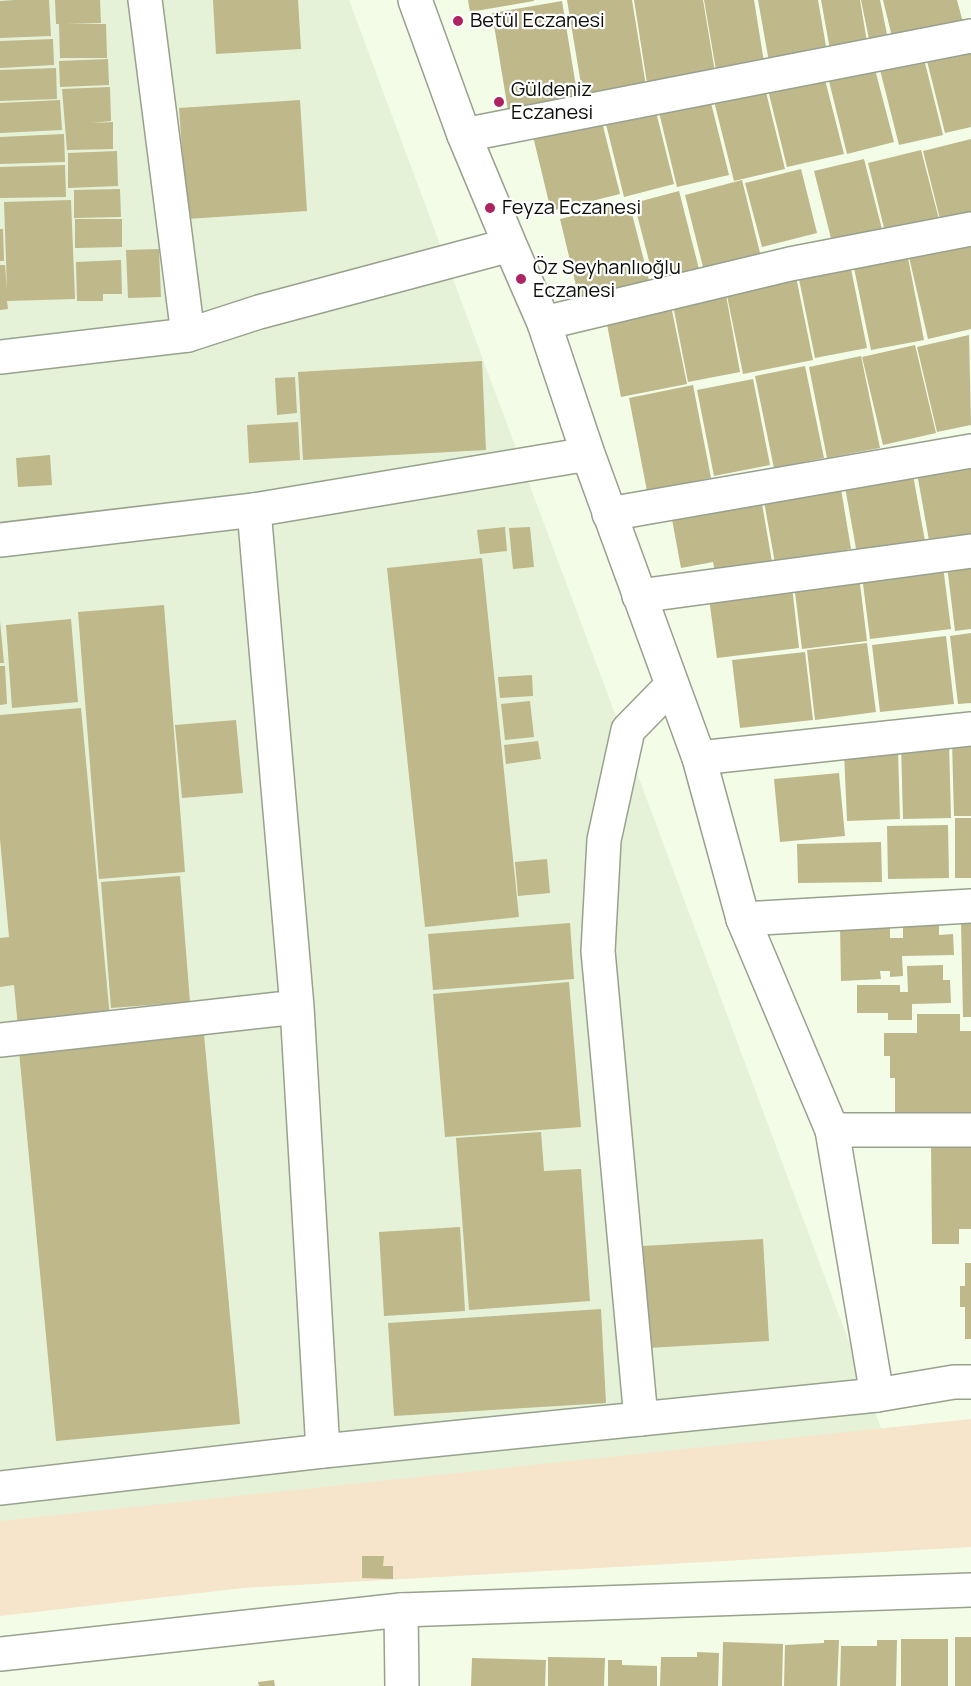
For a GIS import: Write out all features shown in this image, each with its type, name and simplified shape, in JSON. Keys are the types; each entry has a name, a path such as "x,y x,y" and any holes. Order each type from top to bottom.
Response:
{"street":[{"path":"145,0 189,335"},
{"path":"415,0 464,135 544,324 609,514 699,758 743,919 832,1130 877,1395"},
{"path":"464,135 971,36"},
{"path":"544,324 790,264 971,229"},
{"path":"0,357 189,335 259,312 510,245"},
{"path":"609,514 971,451"},
{"path":"0,540 254,510 588,454"},
{"path":"254,510 297,1007 323,1451"},
{"path":"639,596 971,551"},
{"path":"641,1419 598,951 603,840 628,730 672,685"},
{"path":"699,758 971,729"},
{"path":"743,919 971,906"},
{"path":"0,1040 297,1007"},
{"path":"832,1130 971,1130"},
{"path":"0,1488 323,1451 877,1395 954,1382 971,1382"},
{"path":"0,1654 401,1610 971,1590"},
{"path":"401,1610 402,1686"}],"shaded area":[{"path":"0,0 349,0 893,1460 0,1562"},
{"path":"971,1419 971,1547 243,1588 0,1616 0,1521"}],"building":[{"path":"49,0 51,36 0,38 0,1"},
{"path":"55,0 100,0 101,23 66,24 106,24 107,58 60,58 59,24 56,24"},
{"path":"213,0 298,0 301,49 216,54"},
{"path":"468,0 534,0 534,1 470,12"},
{"path":"567,0 632,0 646,86 583,96"},
{"path":"634,0 703,0 715,72 647,83"},
{"path":"704,0 754,0 764,62 716,70"},
{"path":"758,0 818,0 827,52 769,62"},
{"path":"821,0 860,0 868,48 831,55"},
{"path":"861,0 880,0 889,44 871,49"},
{"path":"883,0 957,0 965,30 895,49"},
{"path":"562,1 578,99 508,110 492,13"},
{"path":"53,39 54,65 0,68 0,41"},
{"path":"971,50 971,127 945,133 927,61"},
{"path":"923,55 943,135 899,145 879,66"},
{"path":"872,58 894,142 847,154 826,69"},
{"path":"108,59 109,85 60,87 59,61"},
{"path":"56,68 57,99 0,101 0,70"},
{"path":"823,72 844,154 787,167 767,86"},
{"path":"764,84 785,169 734,181 713,97"},
{"path":"110,87 111,121 91,123 113,122 113,149 67,150 62,89"},
{"path":"708,91 729,175 677,187 657,104"},
{"path":"60,100 62,130 0,133 0,103"},
{"path":"300,100 307,211 187,219 179,108"},
{"path":"654,104 674,184 624,197 604,116"},
{"path":"600,114 620,194 551,211 532,132"},
{"path":"64,134 65,162 0,164 0,137"},
{"path":"971,139 971,220 942,227 923,151"},
{"path":"921,150 941,227 887,240 868,163"},
{"path":"117,151 118,186 68,188 68,153"},
{"path":"864,159 884,237 834,250 814,171"},
{"path":"65,165 66,197 0,198 0,167"},
{"path":"801,169 817,233 762,247 745,183"},
{"path":"742,180 762,261 705,275 685,195"},
{"path":"120,189 121,217 74,218 74,190"},
{"path":"679,191 699,269 654,280 634,203"},
{"path":"71,200 75,299 7,301 8,309 0,310 0,265 5,265 7,290 4,202"},
{"path":"629,202 650,284 580,302 560,219"},
{"path":"75,219 122,219 122,247 75,248"},
{"path":"0,229 3,229 4,261 0,261"},
{"path":"971,242 971,329 928,339 909,257"},
{"path":"159,249 161,297 128,298 126,250"},
{"path":"908,258 924,340 871,350 854,268"},
{"path":"121,260 122,294 103,294 103,301 77,301 76,262"},
{"path":"851,269 867,348 815,358 799,279"},
{"path":"795,272 813,360 743,374 725,286"},
{"path":"724,284 740,372 688,382 671,295"},
{"path":"670,301 687,384 621,397 605,314"},
{"path":"969,335 971,425 937,432 917,347"},
{"path":"915,345 936,433 883,445 862,357"},
{"path":"861,356 880,448 827,458 809,367"},
{"path":"482,361 486,450 303,460 298,372"},
{"path":"805,366 824,458 774,468 755,376"},
{"path":"295,377 297,413 277,415 275,378"},
{"path":"753,379 770,465 714,476 697,390"},
{"path":"693,385 711,478 647,491 629,398"},
{"path":"298,422 300,460 249,463 247,425"},
{"path":"50,455 52,485 18,487 16,458"},
{"path":"971,464 971,539 930,546 917,473"},
{"path":"913,475 925,541 857,554 845,487"},
{"path":"840,483 851,549 775,563 763,496"},
{"path":"761,498 772,562 715,572 713,562 681,568 671,514"},
{"path":"505,527 507,551 480,554 477,530"},
{"path":"530,527 534,567 513,569 509,528"},
{"path":"482,558 519,917 425,927 387,568"},
{"path":"971,563 971,629 955,631 947,566"},
{"path":"943,566 951,629 870,639 862,576"},
{"path":"859,576 867,641 802,649 794,584"},
{"path":"792,587 799,648 717,658 709,598"},
{"path":"164,605 185,872 99,879 78,612"},
{"path":"71,619 78,702 12,708 6,625"},
{"path":"0,621 4,663 0,663"},
{"path":"971,633 971,703 958,704 950,636"},
{"path":"946,636 954,704 880,712 872,645"},
{"path":"867,643 876,712 815,720 807,650"},
{"path":"805,652 813,720 740,728 732,660"},
{"path":"0,666 5,666 7,704 0,705"},
{"path":"532,675 533,696 500,698 498,677"},
{"path":"530,701 534,737 505,740 501,704"},
{"path":"81,708 110,1018 18,1027 14,985 0,987 0,938 9,937 0,839 0,715"},
{"path":"236,720 243,793 182,798 175,725"},
{"path":"538,741 541,759 506,764 504,745"},
{"path":"952,741 971,741 971,816 954,816"},
{"path":"949,743 951,818 903,819 901,744"},
{"path":"898,750 900,819 847,821 844,752"},
{"path":"839,773 845,836 780,842 774,779"},
{"path":"955,818 971,818 971,878 955,878"},
{"path":"948,825 949,878 888,879 887,826"},
{"path":"881,842 882,882 798,883 797,844"},
{"path":"547,859 550,893 518,896 515,862"},
{"path":"180,876 190,1002 111,1008 101,882"},
{"path":"961,920 971,920 971,1017 963,1017"},
{"path":"570,923 574,979 433,990 428,934"},
{"path":"890,923 890,938 903,938 903,925 939,924 939,935 953,934 954,955 902,956 903,976 890,977 890,971 880,971 881,979 841,981 840,924"},
{"path":"943,965 943,980 950,980 951,1003 912,1004 912,1020 888,1020 888,1013 857,1013 857,985 900,985 900,992 908,992 907,966"},
{"path":"569,982 581,1127 445,1137 433,994"},
{"path":"917,1014 960,1014 960,1031 971,1031 971,1124 895,1125 895,1078 890,1078 890,1056 884,1056 884,1033 917,1033"},
{"path":"203,1024 240,1424 56,1441 18,1041"},
{"path":"541,1132 544,1171 581,1169 590,1301 469,1310 456,1138"},
{"path":"971,1141 971,1229 959,1229 959,1244 932,1244 931,1142"},
{"path":"460,1227 465,1311 384,1316 379,1232"},
{"path":"763,1239 769,1341 648,1348 643,1246"},
{"path":"965,1263 971,1263 971,1339 965,1339 965,1307 960,1307 960,1286 965,1286"},
{"path":"601,1309 606,1403 394,1416 388,1323"},
{"path":"362,1556 384,1556 383,1566 393,1566 393,1579 362,1578"},
{"path":"955,1637 971,1637 971,1686 955,1686"},
{"path":"901,1639 948,1639 948,1686 901,1686"},
{"path":"824,1640 839,1640 837,1686 784,1686 785,1645 824,1643"},
{"path":"877,1640 897,1640 896,1686 840,1686 841,1646 877,1646"},
{"path":"723,1642 783,1644 782,1686 722,1686"},
{"path":"697,1652 719,1653 718,1686 660,1686 661,1657 697,1657"},
{"path":"548,1657 605,1658 604,1686 548,1686"},
{"path":"472,1658 546,1660 545,1686 471,1686"},
{"path":"608,1660 622,1660 622,1665 657,1666 657,1686 608,1686"},
{"path":"274,1680 275,1686 259,1686 258,1682"}],"place":[{"name":"Betül Eczanesi","path":"458,21"},
{"name":"Güldeniz Eczanesi","path":"499,102"},
{"name":"Feyza Eczanesi","path":"490,208"},
{"name":"Öz Seyhanlıoğlu Eczanesi","path":"521,279"}]}
